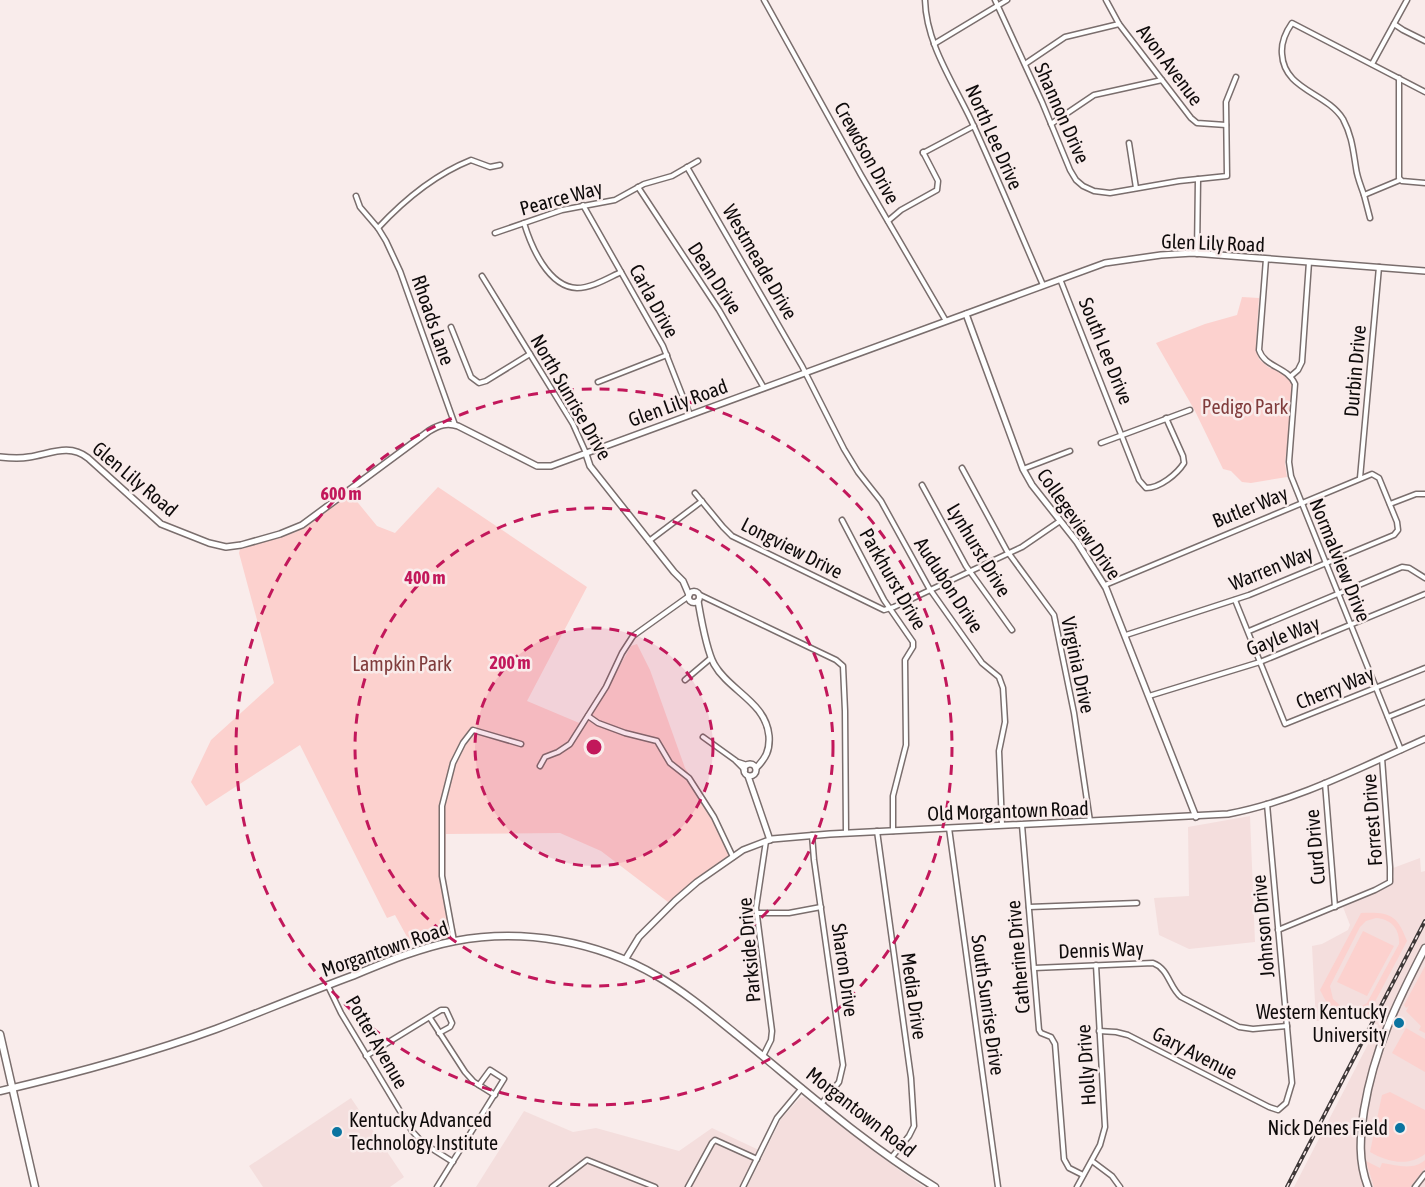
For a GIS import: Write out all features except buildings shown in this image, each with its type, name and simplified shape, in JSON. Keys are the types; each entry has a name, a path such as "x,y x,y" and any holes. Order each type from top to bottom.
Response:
{"main road":[{"name":"Morgantown Road","path":"0,1091 113,1063 176,1043 414,952 454,941 489,937 534,937 582,946 625,960 675,987 891,1158 935,1187"},
{"path":"1368,1187 1362,1168 1360,1144 1371,1074 1388,1023 1425,948"},
{"path":"0,1034 35,1187"}],"street":[{"name":"North Lee Drive","path":"925,0 934,44 974,126 1043,285"},
{"name":"Shannon Drive","path":"995,0 1070,170 1083,186 1103,193 1227,176 1226,125"},
{"path":"934,44 1007,0"},
{"name":"Avon Avenue","path":"1106,0 1119,24 1195,122 1226,125"},
{"path":"1372,64 1407,0"},
{"name":"Crewdson Drive","path":"766,1 946,321"},
{"path":"1370,218 1356,170 1350,132 1338,111 1323,98 1292,80 1282,63 1282,47 1286,31 1292,23 1425,92"},
{"path":"1025,64 1065,37 1119,24"},
{"path":"1394,24 1425,41"},
{"path":"1226,125 1227,97 1236,76"},
{"path":"1399,78 1400,180"},
{"path":"1051,124 1094,95 1162,80"},
{"path":"888,221 902,210 937,190 938,181 923,153 974,126"},
{"path":"1128,143 1136,188"},
{"path":"378,228 397,207 452,167 471,160 490,167 500,165"},
{"name":"Pearce Way","path":"495,233 558,211 615,200 649,182 668,178 698,161"},
{"name":"Westmeade Drive","path":"687,167 806,372"},
{"path":"1197,179 1197,254"},
{"path":"1364,195 1400,180 1425,183"},
{"name":"Dean Drive","path":"638,187 719,310 764,388"},
{"name":"Rhoads Lane","path":"356,196 360,207 378,228 402,276 455,425"},
{"name":"Carla Drive","path":"583,206 667,355 690,415"},
{"path":"524,223 538,256 552,276 563,284 576,288 585,287 621,272"},
{"name":"Glen Lily Road","path":"0,457 21,458 58,450 76,450 94,463 165,527 213,544 230,547 270,537 302,525 429,431 444,424 455,425 537,466 551,466 1043,285 1118,260 1197,254 1425,271"},
{"path":"1266,259 1259,350 1266,361 1291,376"},
{"name":"Normalview Drive","path":"1309,262 1302,362 1291,376 1295,387 1289,468 1401,750"},
{"name":"Durbin Drive","path":"1360,478 1379,267"},
{"name":"North Sunrise Drive","path":"482,276 573,424 590,466 693,598 699,610 711,658"},
{"name":"South Lee Drive","path":"1060,279 1140,483 1145,488 1152,488 1172,476 1184,463 1166,418"},
{"name":"Collegeview Drive","path":"966,314 1023,469 1032,485 1077,542 1105,585 1196,817"},
{"path":"451,327 471,377 479,383 530,354"},
{"path":"598,382 667,355"},
{"name":"Audubon Drive","path":"806,372 844,449 858,472 881,501 930,590 982,663 1001,680 1005,718 999,751 1002,826"},
{"path":"1101,443 1190,410"},
{"path":"1023,469 1070,451"},
{"name":"Virginia Drive","path":"962,468 1010,553 1056,618 1074,713 1090,822"},
{"path":"1360,478 1372,474 1378,476 1390,504 1416,494 1425,494"},
{"name":"Butler Way","path":"1105,585 1360,478"},
{"name":"Lynhurst Drive","path":"922,485 970,572 1012,630"},
{"name":"Longview Drive","path":"695,493 725,530 735,538 874,607 884,610 890,608"},
{"path":"649,542 702,501"},
{"name":"Warren Way","path":"1126,635 1235,600 1396,534 1398,523 1390,504"},
{"name":"Parkhurst Drive","path":"842,520 890,608 913,643 904,660 906,745 893,796 893,831"},
{"path":"890,608 1027,545 1060,521"},
{"path":"1249,631 1402,567 1409,568 1425,578"},
{"name":"Gayle Way","path":"1149,696 1260,662 1425,594"},
{"path":"540,766 545,757 570,744 606,687 622,653 635,633 693,598 707,599 836,660 843,666 846,833"},
{"path":"1235,600 1260,662"},
{"path":"685,680 711,658 720,672 766,719 769,747 762,761 750,770 703,737"},
{"name":"Cherry Way","path":"1260,662 1285,724 1425,668"},
{"path":"1388,717 1425,702"},
{"path":"588,716 598,723 625,733 657,741 670,763 688,778 695,788 714,817 733,857"},
{"path":"454,941 442,876 442,806 448,776 459,750 473,730 521,744"},
{"name":"Old Morgantown Road","path":"625,960 639,937 691,887 748,847 768,840 877,831 1228,814 1267,804 1325,783 1425,739"},
{"name":"Forrest Drive","path":"1335,907 1379,889 1388,884 1390,880 1382,758"},
{"name":"Parkside Drive","path":"750,770 752,786 768,840 757,913 772,1031 770,1042 763,1056"},
{"name":"Curd Drive","path":"1325,783 1335,907"},
{"name":"Johnson Drive","path":"1267,804 1292,1087 1284,1106 1276,1110"},
{"name":"Catherine Drive","path":"1022,825 1039,1030 1041,1034 1051,1037 1055,1044 1064,1159 1070,1168 1083,1176"},
{"name":"South Sunrise Drive","path":"949,828 998,1187"},
{"name":"Media Drive","path":"877,831 911,1078 914,1126 891,1158"},
{"name":"Sharon Drive","path":"812,835 843,1065 839,1082 822,1103"},
{"path":"1029,907 1137,903"},
{"path":"757,913 789,913 821,907"},
{"path":"1278,930 1335,907"},
{"name":"Dennis Way","path":"1034,968 1153,963 1164,970 1174,991 1181,997 1234,1026 1253,1029 1287,1026"},
{"name":"Holly Drive","path":"1077,1187 1100,1145 1105,1127 1096,965"},
{"name":"Potter Avenue","path":"327,985 366,1056 415,1135 423,1143 453,1162"},
{"path":"366,1056 441,1010 448,1012 452,1025 439,1033"},
{"path":"430,1018 465,1072 495,1095"},
{"name":"Gary Avenue","path":"1099,1031 1128,1035 1276,1110"},
{"path":"437,1187 504,1081 503,1077 490,1070 479,1085"},
{"path":"743,1187 777,1118 803,1088"},
{"path":"688,1187 715,1140 757,1160"},
{"path":"552,1187 587,1160 655,1187"},
{"path":"1092,1160 1112,1176 1120,1187"},
{"path":"1414,1187 1425,1174"}],"shaded area":[{"path":"1250,816 1255,942 1189,949 1159,935 1154,898 1189,896 1188,827"},
{"name":"Western Kentucky University","path":"1420,858 1421,872 1425,871 1425,1187 1294,1187 1378,1025 1366,1020 1316,1021 1312,946 1322,944 1348,930 1350,925 1343,907 1389,886 1394,877 1393,868"},
{"path":"804,1097 924,1187 747,1187 781,1119 800,1098"},
{"name":"Kentucky Advanced Technology Institute","path":"351,1098 404,1177 390,1187 263,1187 249,1166"},
{"path":"524,1111 573,1132 596,1128 679,1151 712,1128 761,1151 743,1187 476,1187"}],"green space":[{"name":"Pedigo Park","path":"1242,297 1259,298 1256,344 1259,359 1268,367 1287,375 1294,387 1285,463 1287,477 1251,483 1242,482 1231,471 1223,469 1195,411 1156,343 1205,324 1237,315"},
{"name":"Lampkin Park","path":"438,487 587,587 527,701 584,725 631,646 637,644 650,670 685,768 707,801 733,852 668,902 601,851 560,833 446,834 445,893 457,935 411,944 395,915 387,918 300,745 206,806 191,782 211,740 274,683 239,553 240,549 296,532 350,493 377,526 395,533"},
{"path":"1361,913 1385,914 1391,916 1400,925 1407,941 1368,1015 1338,1014 1320,990","holes":["1381,919 1394,926 1399,944 1367,1003 1357,1009 1343,1008 1333,999 1330,986 1360,927 1366,921"]},
{"path":"1363,931 1394,946 1367,996 1337,982"},
{"path":"1425,966 1425,1033 1419,1030 1421,1026 1406,1011 1409,1006 1406,1008 1404,1005"},
{"path":"1406,1028 1425,1039 1425,1072 1392,1053"},
{"name":"Nick Denes Field","path":"1390,1092 1425,1110 1425,1154 1412,1161 1398,1162 1370,1152 1382,1095"},
{"path":"1425,1160 1425,1168 1410,1187 1374,1187 1366,1161 1380,1168 1382,1163 1410,1166"}],"railway":[{"path":"1287,1187 1425,921"}],"place":[{"name":"Western Kentucky University","path":"1399,1023"},
{"name":"Nick Denes Field","path":"1400,1128"},
{"name":"Kentucky Advanced Technology Institute","path":"337,1132"}]}
